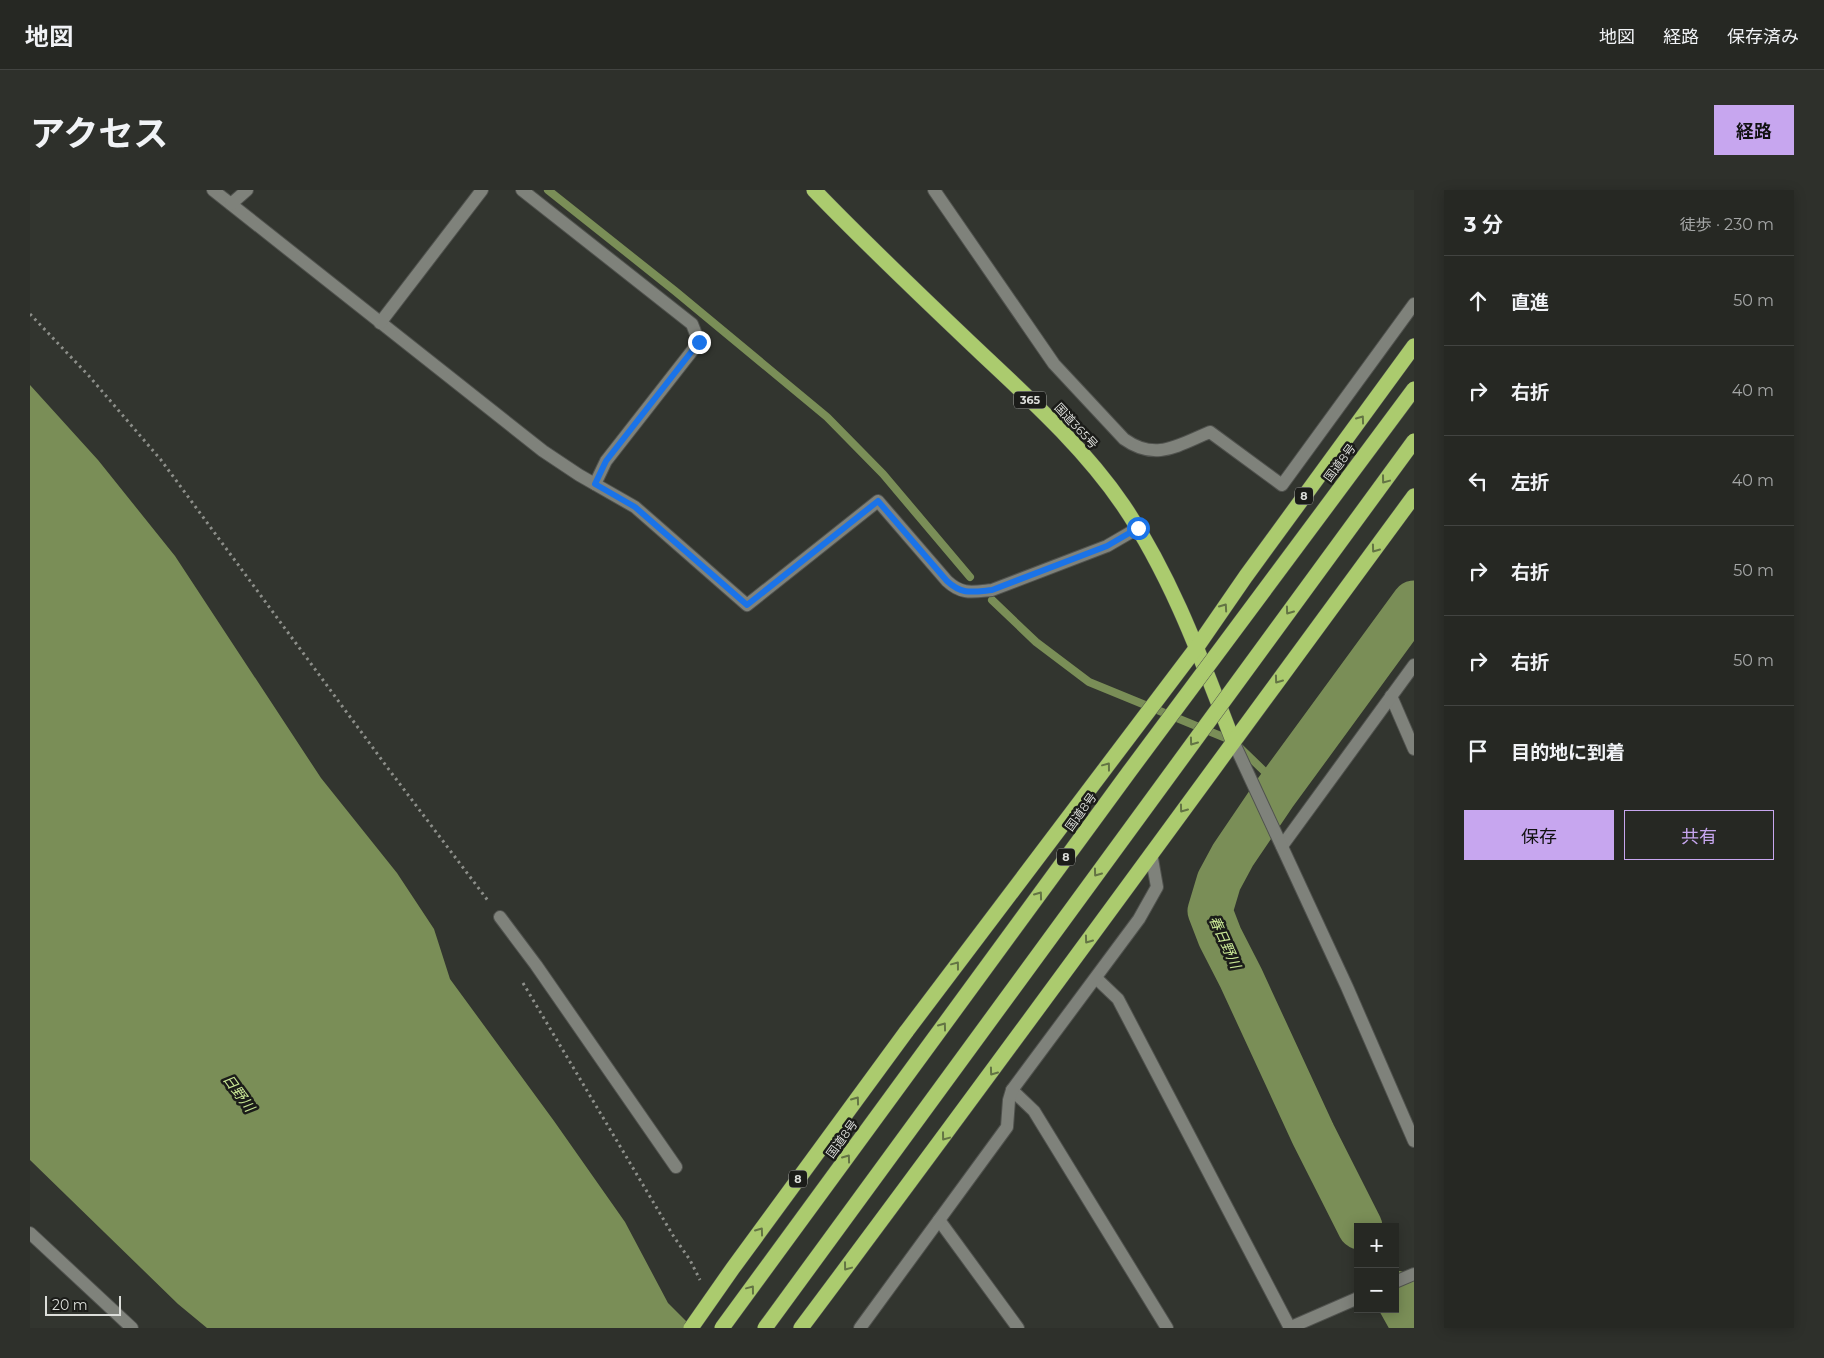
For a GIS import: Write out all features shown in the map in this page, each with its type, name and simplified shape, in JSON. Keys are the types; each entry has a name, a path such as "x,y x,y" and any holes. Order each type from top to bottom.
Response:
{"highway":[{"name":"国道365号","path":"814,190 873,251 1066,436 1104,479 1138,528 1159,566 1197,647 1233,742"},
{"name":"8","path":"691,1328 732,1268 906,1032 1197,647 1252,568 1414,346"},
{"name":"国道8号","path":"722,1328 1129,772 1414,389"},
{"path":"765,1328 1414,441"},
{"path":"802,1328 974,1098 1151,852 1414,496"}],"street":[{"path":"212,190 543,452 635,507 747,605 878,501 947,581 956,589 972,592 992,590 1098,550 1138,528"},
{"path":"232,204 248,190"},
{"path":"380,323 482,190"},
{"path":"522,190 692,324 699,342 606,461 595,484"},
{"path":"934,190 1054,364 1124,439 1135,446 1151,451 1166,450 1210,432 1282,485 1414,304"},
{"path":"1282,846 1414,665"},
{"path":"1391,696 1414,749"},
{"path":"1233,742 1351,995 1414,1141"},
{"path":"860,1328 1007,1127 1009,1100 1012,1090 1140,919 1157,887 1151,852"},
{"path":"500,917 536,965 676,1167"},
{"path":"1096,978 1118,999 1290,1328 1354,1300"},
{"path":"1012,1090 1034,1111 1166,1328"},
{"path":"939,1220 1018,1328"},
{"path":"30,1233 132,1328"},
{"path":"1399,1280 1414,1274"}],"path":[{"path":"30,314 89,376 161,460 392,774 500,917"},
{"path":"520,978 674,1237 690,1260 703,1286"}],"water":[{"name":"日野川","path":"30,385 98,460 175,556 321,778 397,873 434,929 450,979 625,1222 668,1303 693,1328 207,1328 178,1304 30,1160"}],"waterway":[{"path":"548,190 675,291 827,417 883,474 970,577"},
{"path":"992,600 1036,642 1089,682 1233,741 1265,772 1275,793"},
{"name":"春日野川","path":"1358,1223 1313,1134 1220,937 1210,911 1219,881 1233,855 1275,793 1414,603"},
{"name":"春日野川","path":"1399,1300 1414,1327"}],"route":[{"path":"699,342 606,461 595,484 635,507 747,605 878,501 947,581 956,589 972,592 992,590 1107,546 1138,528"}]}
